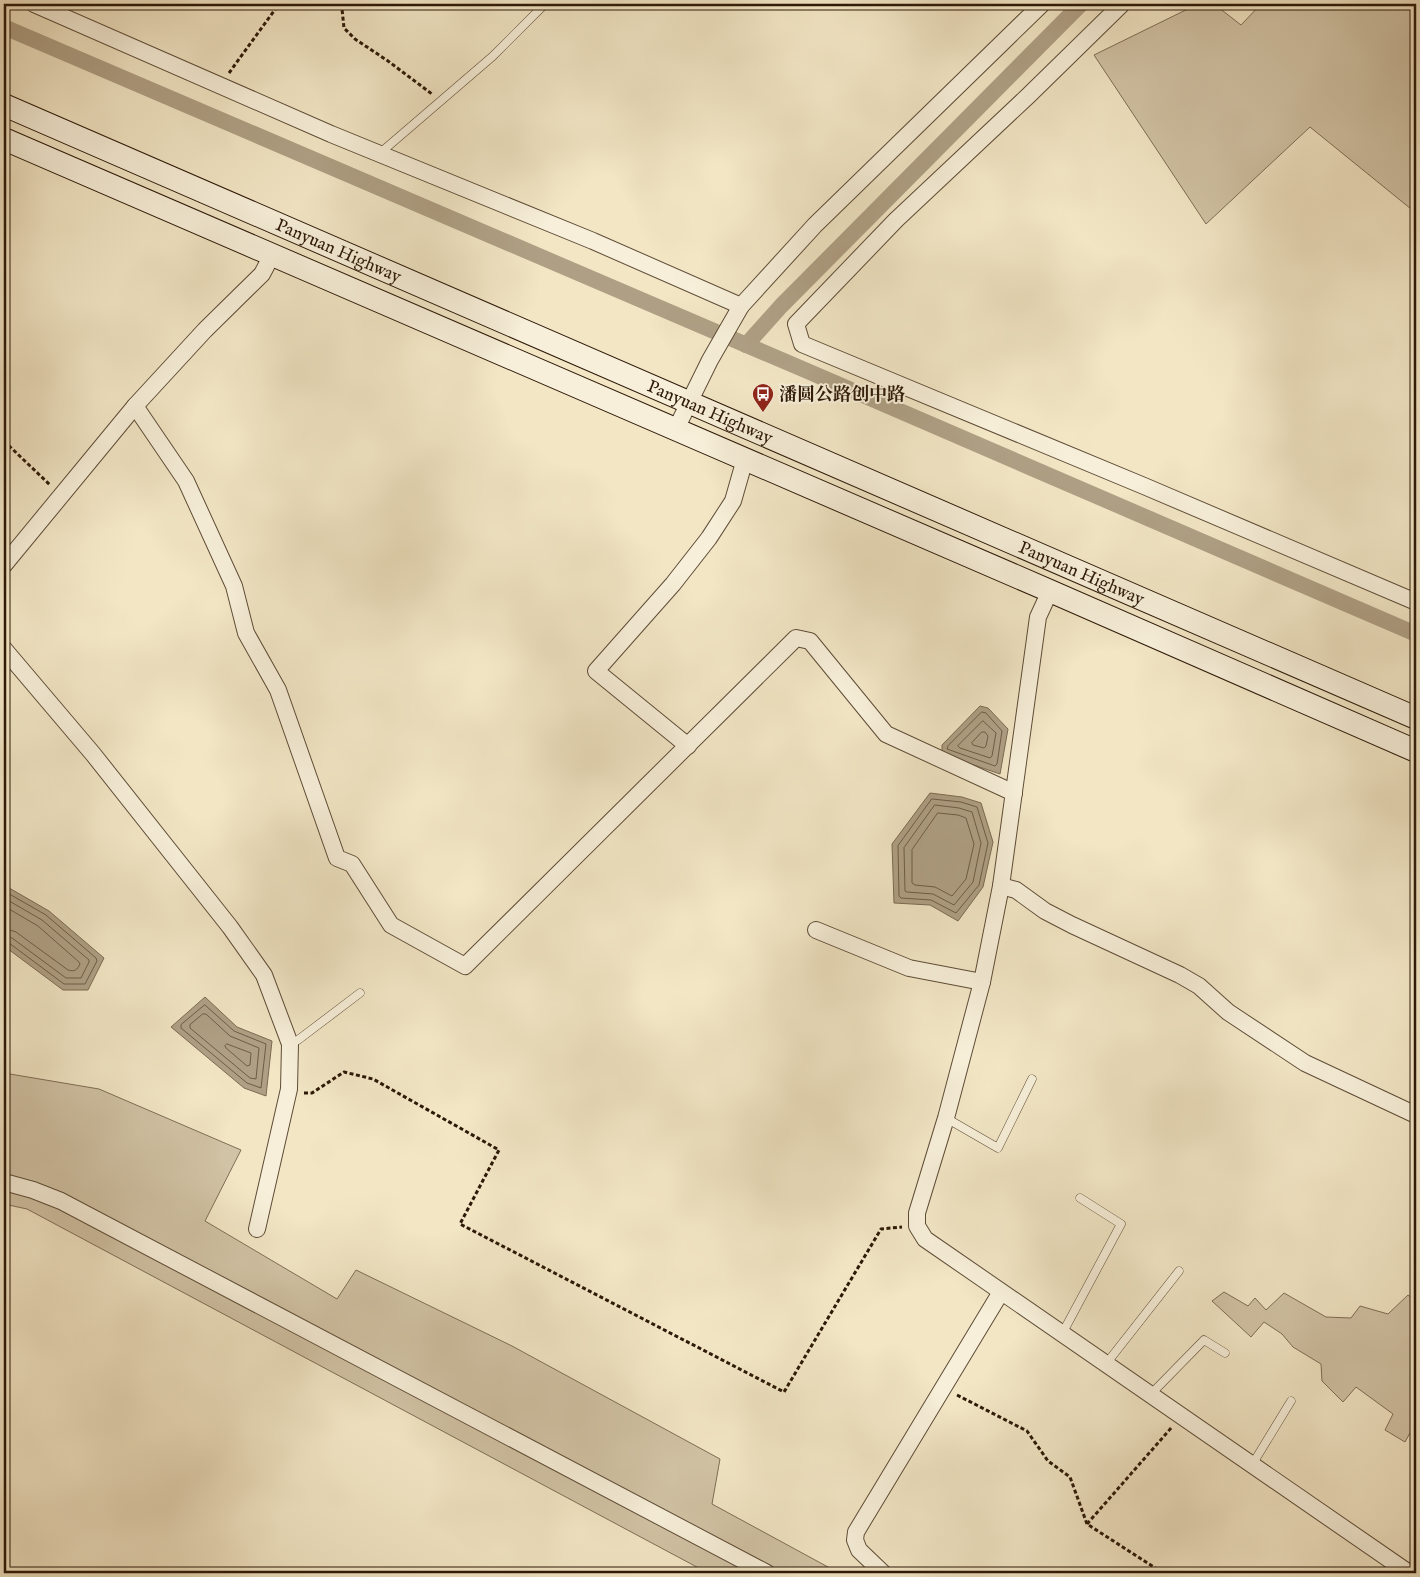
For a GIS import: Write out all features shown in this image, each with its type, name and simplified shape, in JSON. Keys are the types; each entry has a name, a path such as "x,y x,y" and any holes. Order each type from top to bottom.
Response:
{"main road":[{"name":"Panyuan Highway","path":"4,105 1416,718"},
{"name":"Panyuan Highway","path":"4,139 1416,751"}],"street":[{"path":"34,4 331,134 593,241 741,306"},
{"path":"676,429 710,360 741,306 815,225 1042,4"},
{"path":"1122,4 1028,96 896,220 796,324 802,344 1144,486 1416,602"},
{"path":"4,565 135,406 205,330 262,274 272,255"},
{"path":"135,406 186,480 234,586 246,633 278,690 337,858 352,864 391,926 465,966 796,638 810,641 886,734 1014,794"},
{"path":"688,746 596,671 673,584 709,538 733,501 745,459"},
{"path":"1050,591 1038,617 1001,886 982,982 946,1118 917,1213 917,1226 925,1239 1409,1573"},
{"path":"4,650 93,754 230,927 264,975 290,1044 289,1089 257,1229"},
{"path":"1001,886 1016,890 1045,911 1072,925 1180,975 1199,986 1228,1012 1305,1063 1416,1115"},
{"path":"816,930 909,968 982,982"},
{"path":"4,1182 34,1190 61,1201 767,1573"},
{"path":"883,1573 859,1550 855,1540 856,1532 1001,1292"}],"lane":[{"path":"379,154 493,56 546,4"},
{"path":"290,1044 360,993"},
{"path":"946,1118 998,1148 1032,1079"},
{"path":"1062,1334 1121,1224 1080,1198"},
{"path":"1106,1364 1179,1271"},
{"path":"1150,1395 1204,1340 1225,1353"},
{"path":"1252,1466 1291,1401"}],"path":[{"path":"220,86 279,4"},
{"path":"344,4 342,9 344,28 356,39 441,101"},
{"path":"4,441 60,495"},
{"path":"289,1089 302,1093 312,1093 344,1072 373,1078 500,1150 460,1224 784,1392 881,1229 917,1226"},
{"path":"943,1388 1027,1431 1048,1461 1070,1477 1087,1524 1163,1573"},
{"path":"1087,1524 1181,1416"}],"shaded area":[{"path":"1198,4 1214,4 1241,25 1261,4 1416,4 1416,213 1310,127 1206,224 1094,55"},
{"path":"4,1073 99,1089 241,1150 205,1221 337,1299 356,1270 512,1346 720,1459 712,1504 839,1573 708,1573 27,1209 4,1204"},
{"path":"1224,1292 1248,1306 1255,1298 1266,1310 1284,1293 1326,1317 1351,1318 1360,1306 1388,1314 1408,1295 1416,1301 1416,1437 1410,1433 1405,1442 1385,1430 1393,1414 1356,1387 1343,1402 1322,1381 1321,1364 1293,1347 1282,1334 1264,1322 1251,1337 1212,1301"}],"water":[{"path":"980,706 988,708 1008,729 1000,774 942,754 942,745"},
{"path":"930,793 962,797 981,803 993,842 983,887 958,921 930,905 894,903 892,844"},
{"path":"4,885 49,911 104,958 88,990 63,990 4,946"},
{"path":"205,997 237,1027 272,1041 266,1096 244,1088 171,1027"}],"waterway":[{"path":"746,345 781,306 1081,4"},
{"path":"4,27 1416,634"}],"place":[{"name":"潘圆公路创中路","path":"763,413"}]}
